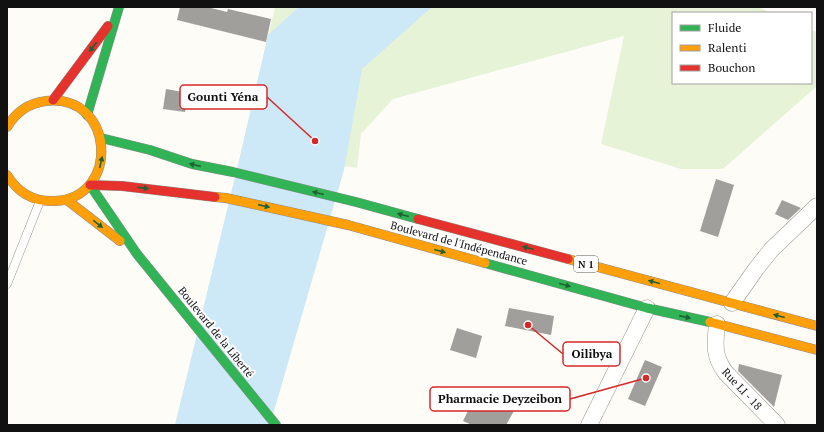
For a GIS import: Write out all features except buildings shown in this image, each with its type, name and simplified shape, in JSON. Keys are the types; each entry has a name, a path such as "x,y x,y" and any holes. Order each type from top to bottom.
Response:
{"main road":[{"path":"53,100 118,11"},
{"path":"87,114 118,11"},
{"path":"7,125 16,114 27,106 53,100 72,104 87,114 96,126 101,138 103,150 97,175 90,185 83,191 67,200 54,202 41,201 28,196 17,189 7,175"},
{"name":"Boulevard de l'Indépendance","path":"101,138 150,150 192,164 233,172 356,202 817,326"},
{"name":"Boulevard de l'Indépendance","path":"90,185 122,186 226,198 348,226 647,308 717,324 817,350"},
{"name":"Boulevard de la Liberté","path":"90,185 137,254 276,425"},
{"name":"Boulevard de la Liberté","path":"67,200 137,254"}],"street":[{"path":"732,303 771,250 817,206"},
{"path":"589,425 647,308"},
{"name":"Rue LI - 18","path":"717,324 715,348 720,365 777,425"}],"lane":[{"path":"7,284 41,201"}],"green space":[{"path":"275,7 758,7 770,12 672,12 672,84 812,84 812,30 817,32 817,86 723,169 681,169 601,144 624,36 393,99 361,134 357,168 241,152"}],"water":[{"path":"299,7 432,7 362,69 344,170 270,425 175,425 268,35"}],"traffic: fast":[{"path":"87,115 119,7"},
{"path":"101,138 150,150 192,164 233,172 356,202 418,219"},
{"path":"90,185 137,254 276,425"},
{"path":"485,263 647,308 710,322"}],"traffic: slow":[{"path":"7,127 14,117 24,109 34,104 46,101 69,103 86,113 97,128 101,147 99,166 91,183 76,196 55,201 33,198 16,187 7,175"},
{"path":"215,197 226,198 348,225 485,263"},
{"path":"67,200 120,241"},
{"path":"568,259 817,326"},
{"path":"710,322 817,350"}],"traffic: jam":[{"path":"53,100 108,26"},
{"path":"90,185 122,186 215,197"},
{"path":"418,219 568,259"}],"place":[{"name":"Gounti Yéna","path":"315,141"},
{"name":"Oilibya","path":"528,325"},
{"name":"Pharmacie Deyzeibon","path":"646,378"}]}
